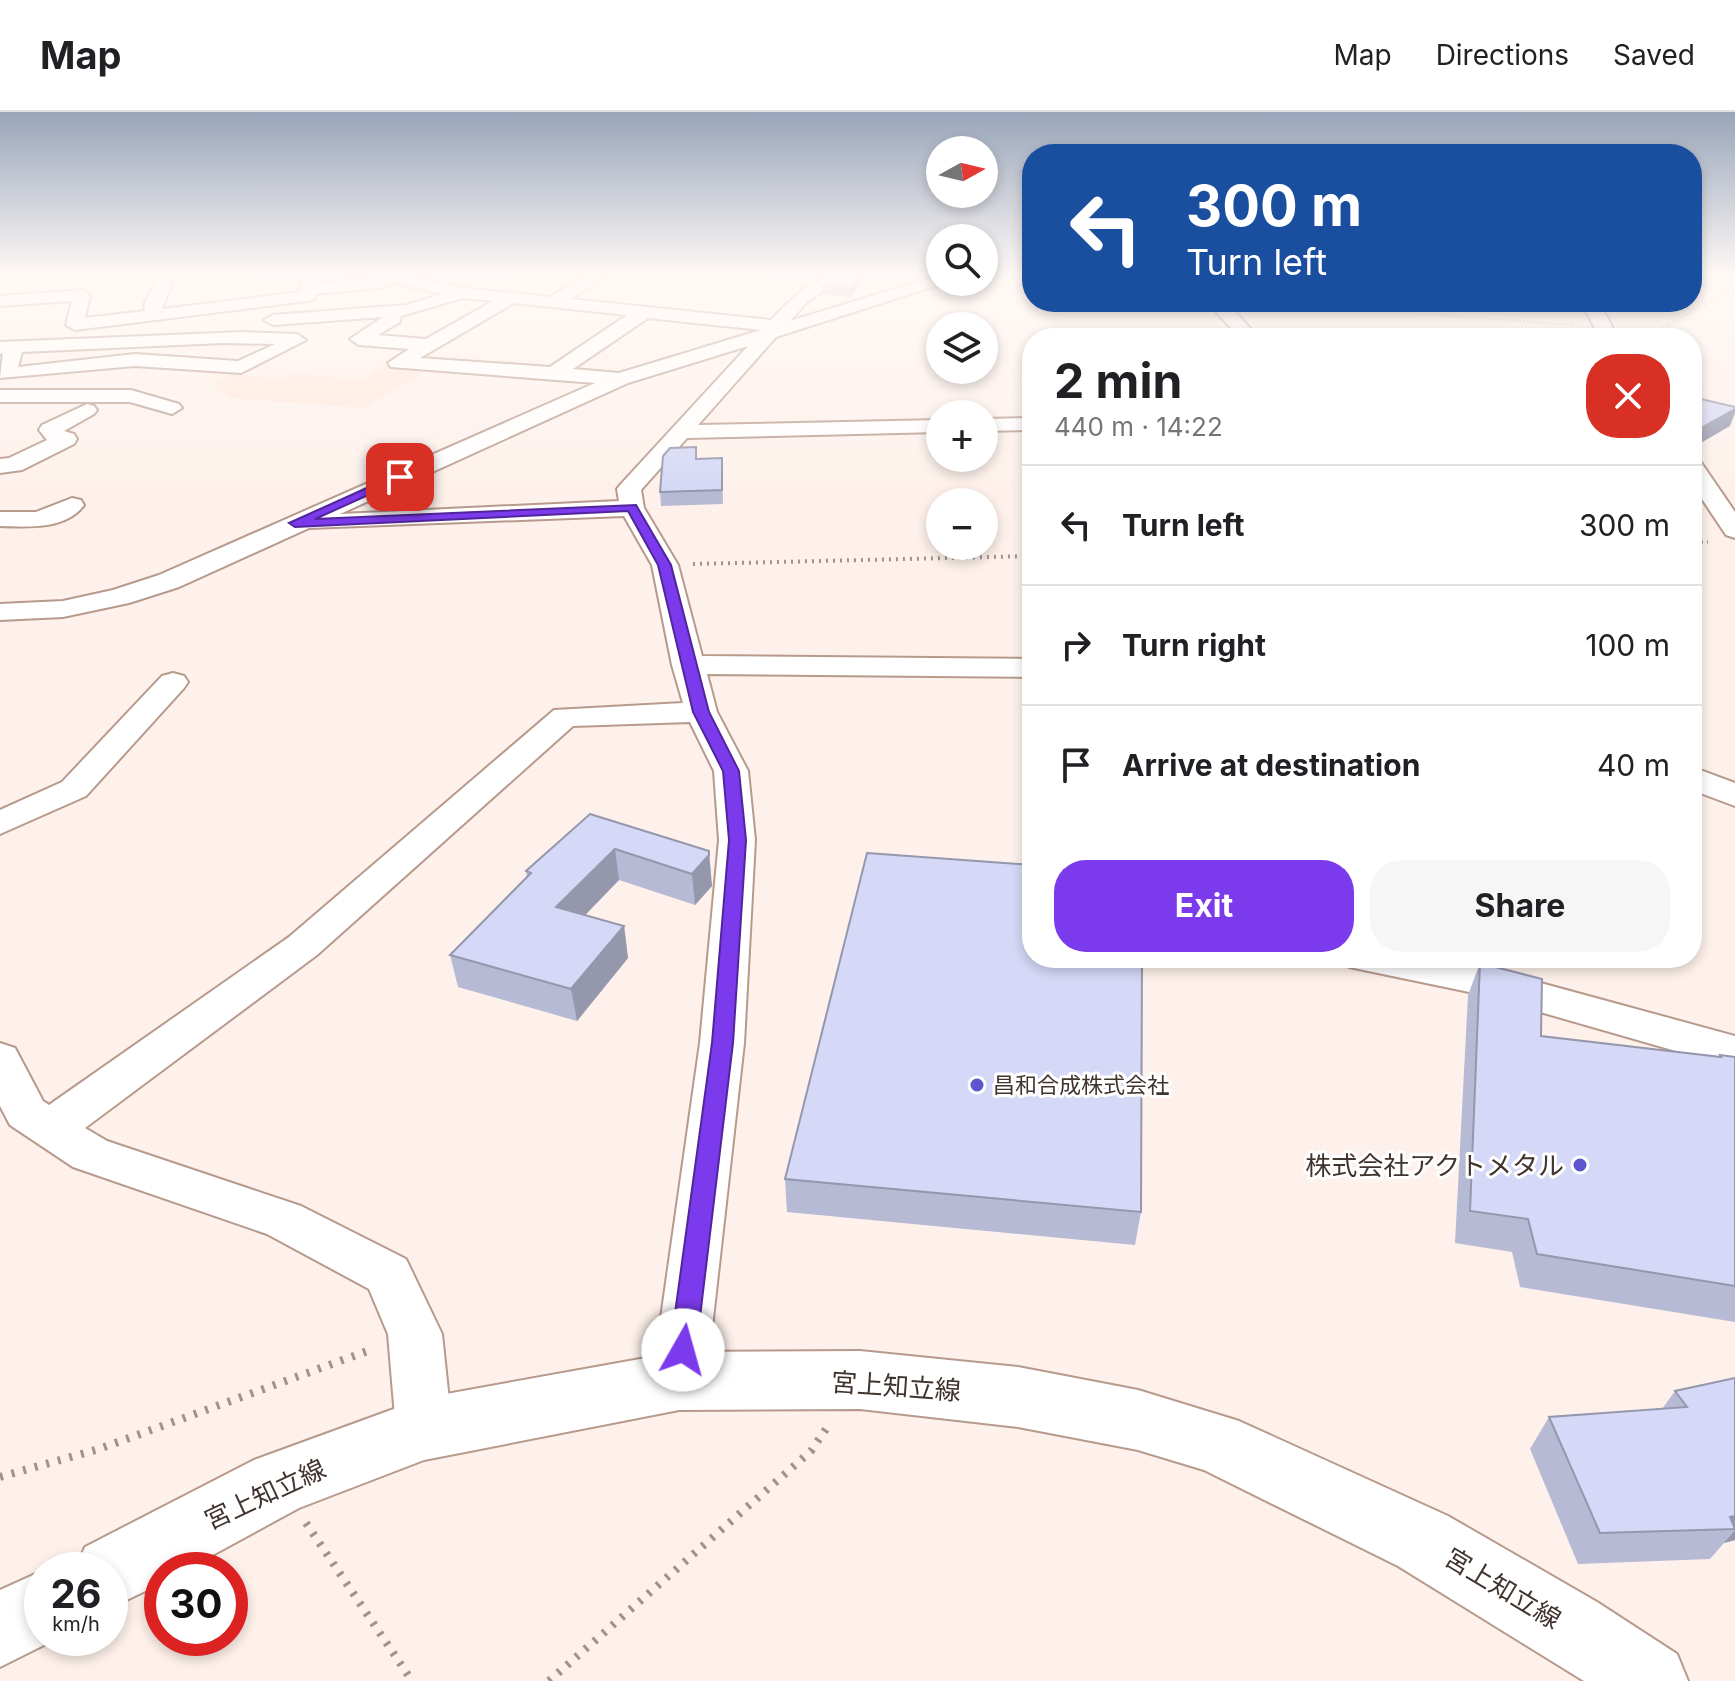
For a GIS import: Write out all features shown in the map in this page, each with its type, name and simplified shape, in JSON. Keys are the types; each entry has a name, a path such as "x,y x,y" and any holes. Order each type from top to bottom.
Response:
{"main road":[{"name":"宮上知立線","path":"128,1562 278,1483 424,1429 679,1381 860,1380 1018,1397 1138,1420 1216,1443 1423,1541 1571,1628 1650,1681"},
{"path":"0,1630 24,1617"}],"street":[{"path":"7,347 6,374 135,360 241,367 282,347"},
{"path":"423,347 398,363 621,379"},
{"path":"554,373 592,347"},
{"path":"0,612 63,609 119,597 169,581 621,379 716,347"},
{"path":"679,1381 722,1043 737,840 731,771 701,712 687,665 665,565 632,508 629,489 756,347"},
{"path":"0,396 131,396 172,408"},
{"path":"5,469 66,439 53,435 50,430 87,410"},
{"path":"998,425 1022,424"},
{"path":"679,432 926,426"},
{"path":"1702,481 1735,530"},
{"path":"0,519 40,520 72,505"},
{"path":"295,523 632,508"},
{"path":"687,665 1022,668"},
{"path":"0,823 74,789 173,682"},
{"path":"50,1129 303,946 565,717 701,712"},
{"path":"1702,781 1735,796"},
{"path":"1416,968 1475,979 1735,1052"},
{"path":"0,1059 26,1113 90,1154 284,1220 388,1274 415,1334 424,1429"}],"path":[{"path":"665,565 1022,556"},
{"path":"0,1477 99,1449 415,1334"},
{"path":"549,1681 811,1451 860,1380"},
{"path":"278,1483 412,1681"}],"shaded area":[{"path":"388,364 430,369 364,408 232,398 210,384 234,374 282,379 293,373 362,380"}],"building":[{"path":"1702,399 1735,409 1702,427"},
{"path":"696,447 696,459 722,458 722,490 660,492 663,456 670,448"},
{"path":"590,814 709,851 709,855 692,874 615,849 556,907 624,926 571,989 450,955 531,873 526,871"},
{"name":"昌和合成株式会社","path":"867,853 1022,864 1022,968 1142,968 1141,1212 785,1179"},
{"name":"株式会社アクトメタル","path":"1480,968 1499,968 1542,979 1541,1036 1735,1057 1735,1286 1537,1254 1528,1219 1470,1211"},
{"path":"1735,1378 1735,1516 1730,1517 1735,1529 1600,1533 1549,1417 1687,1407 1675,1391"}],"place":[{"name":"昌和合成株式会社","path":"977,1085"},
{"name":"株式会社アクトメタル","path":"1580,1165"}],"route":[{"path":"400,477 295,523 632,508 665,565 687,665 701,712 731,771 737,840 722,1043 683,1350"}]}
